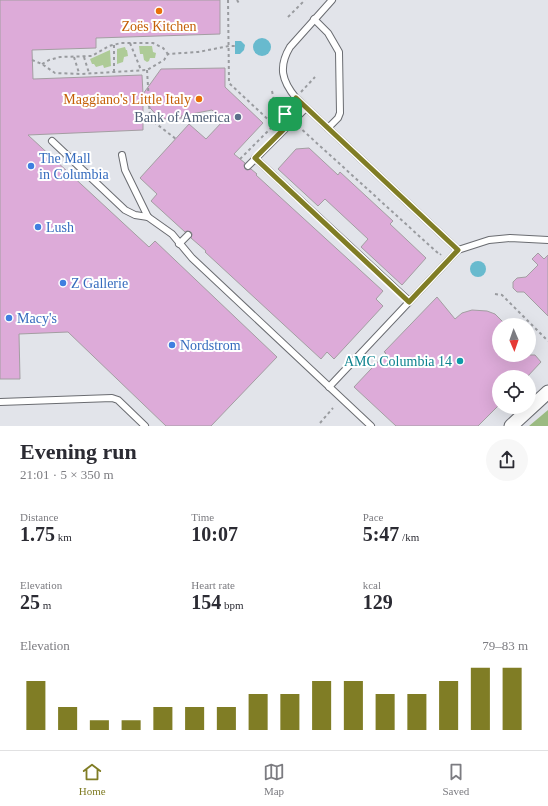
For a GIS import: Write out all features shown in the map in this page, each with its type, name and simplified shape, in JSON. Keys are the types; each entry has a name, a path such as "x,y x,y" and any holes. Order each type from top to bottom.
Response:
{"street":[{"path":"511,426 548,392"}],"lane":[{"path":"332,0 290,47 286,54 282,72 287,88 306,108 458,250"},
{"path":"314,19 328,33 339,52 341,108 338,118 328,128"},
{"path":"248,166 306,108"},
{"path":"52,141 125,210 135,215 148,217 172,234 192,258 371,426"},
{"path":"122,155 125,170 148,217"},
{"path":"255,158 409,302"},
{"path":"180,244 188,235"},
{"path":"329,387 458,250 489,240 510,238 548,240"},
{"path":"0,402 112,398 118,400 145,426"}],"path":[{"path":"228,0 229,83 274,125"},
{"path":"237,0 240,5"},
{"path":"288,17 305,0"},
{"path":"42,64 60,57 92,56 98,51 114,45 130,43 153,43 163,48 168,54"},
{"path":"130,43 141,70"},
{"path":"114,45 114,72"},
{"path":"168,54 198,52 235,46"},
{"path":"32,60 42,64 55,73 79,74 147,70 164,60 168,54"},
{"path":"74,57 79,74"},
{"path":"84,57 89,73"},
{"path":"147,70 150,119 176,139"},
{"path":"240,159 285,114 296,98 315,76"},
{"path":"272,91 275,105 292,121 440,255 445,251"},
{"path":"495,294 502,296 548,341"},
{"path":"320,423 333,408"}],"green space":[{"path":"139,46 152,46 153,52 156,53 155,58 150,58 147,62 144,60 143,54 140,54"},
{"path":"125,47 128,56 124,57 123,62 117,64 117,49"},
{"path":"110,50 111,66 104,68 103,65 96,67 92,64 90,59"},
{"path":"548,410 548,426 529,426"}],"water":[{"path":"262,38 268,41 271,47 268,53 262,56 256,53 253,47 256,41"},
{"path":"235,41 241,41 245,45 244,50 240,54 235,54"},
{"path":"478,261 485,266 486,269 481,276 478,277 471,272 470,269 475,262"}],"building":[{"path":"0,0 220,0 220,34 96,38 96,48 32,50 33,79 142,75 143,94 161,69 225,68 225,87 263,123 234,154 245,163 245,169 251,169 257,174 256,175 383,291 376,299 383,306 334,359 327,352 321,359 205,252 206,251 191,238 191,232 185,232 151,201 157,194 140,178 189,124 206,139 223,121 212,110 181,116 183,118 160,119 143,100 143,130 28,135 149,247 155,241 277,357 211,426 166,426 68,332 19,334 20,379 0,379"},
{"path":"309,148 338,175 340,172 393,221 390,224 426,258 402,285 361,247 368,239 325,199 318,206 278,169 296,149"},
{"path":"538,253 544,259 548,255 548,316 524,292 517,292 513,288 513,282 517,278 526,277 538,265 532,259"},
{"name":"AMC Columbia 14","path":"437,297 455,319 462,313 472,310 487,311 495,314 499,318 492,318 492,362 536,362 536,356 541,362 534,370 492,370 492,412 478,426 396,426 354,387 386,353 384,352"}],"place":[{"name":"Zoës Kitchen","path":"159,11"},
{"name":"Maggiano's Little Italy","path":"199,99"},
{"name":"Bank of America","path":"238,117"},
{"name":"The Mall in Columbia","path":"31,166"},
{"name":"Lush","path":"38,227"},
{"name":"Z Gallerie","path":"63,283"},
{"name":"Macy's","path":"9,318"},
{"name":"Nordstrom","path":"172,345"},
{"name":"AMC Columbia 14","path":"460,361"}],"route":[{"path":"296,98 458,250 409,302 255,158 292,121 285,114 296,98"}]}
